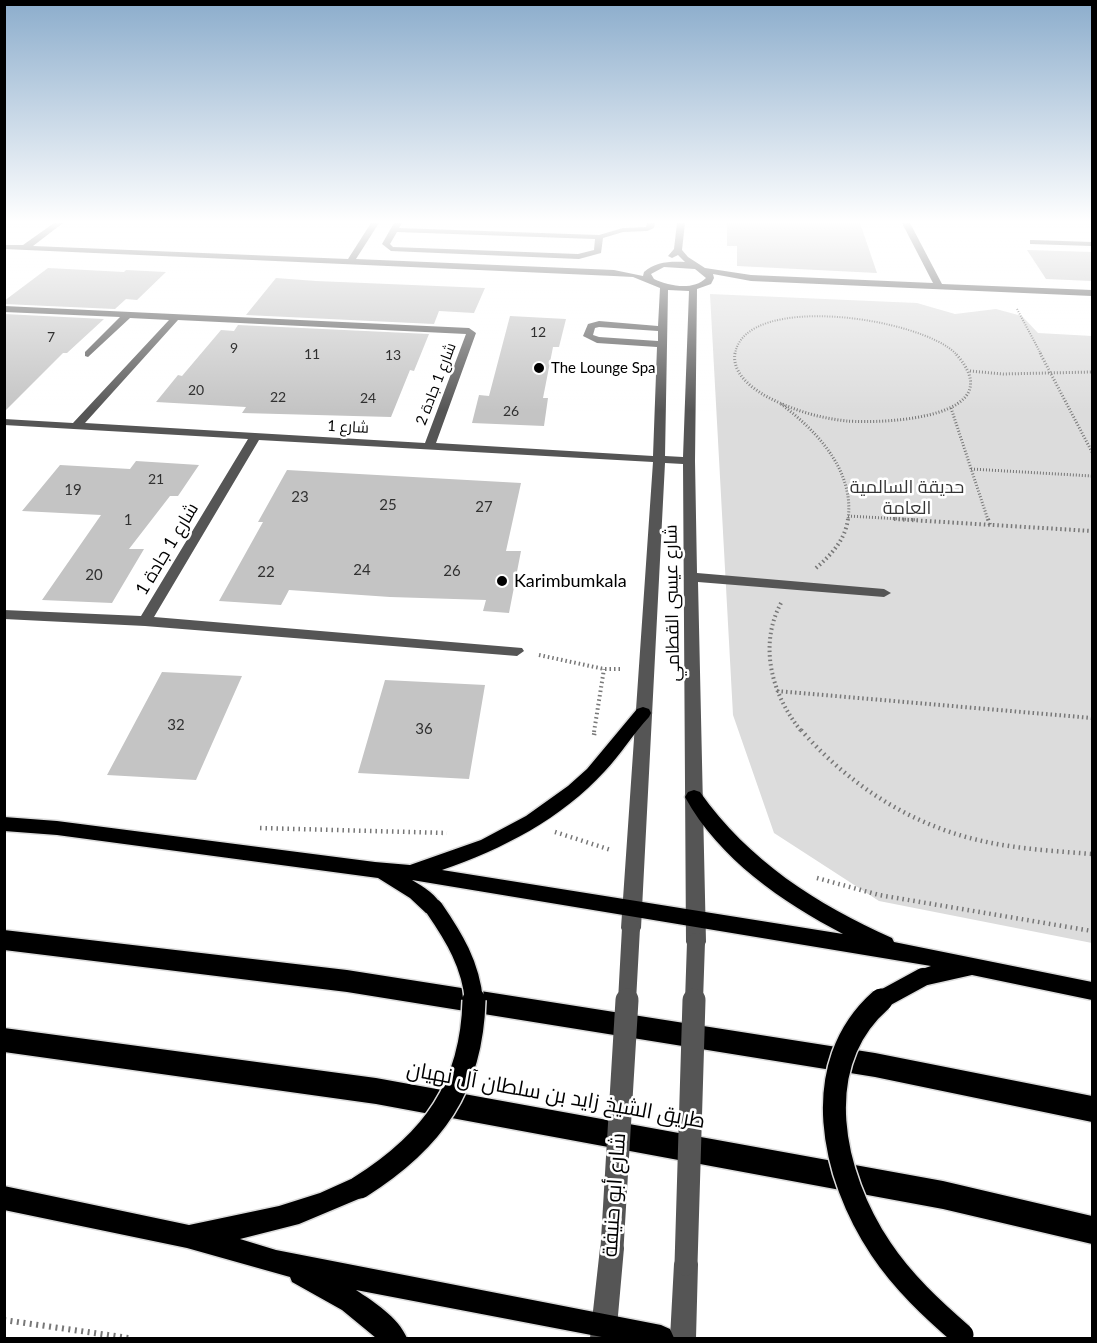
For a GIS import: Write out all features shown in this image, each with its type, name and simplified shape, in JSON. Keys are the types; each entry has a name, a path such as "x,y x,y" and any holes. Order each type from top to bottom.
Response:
{"highway":[{"path":"4,940 347,981 875,1065 1092,1109"},
{"name":"طريق الشيخ زايد بن سلطان آل نهيان","path":"4,1040 376,1091 943,1195 1092,1230"}],"main road":[{"path":"409,872 473,851 529,824 583,783 643,713"},
{"path":"694,797 702,811 728,839 772,878 824,914 904,952"},
{"path":"4,824 57,828 375,870 409,872 631,918 695,918 904,952 1092,991"},
{"path":"187,1236 258,1225 293,1215 360,1187 389,1169 414,1147 452,1097 472,1043 475,1016 474,990 469,967 448,925 434,908 417,892 397,879 375,870"},
{"path":"964,1337 927,1305 897,1272 873,1237 854,1201 844,1174 835,1131 833,1099 838,1069 847,1042 861,1020 878,1002 899,987 923,977 976,967"},
{"path":"4,1198 187,1236 276,1262 603,1332 661,1338"},
{"path":"276,1262 320,1281 355,1303 394,1338"}],"street":[{"path":"661,286 705,286"},
{"path":"931,286 1092,293"},
{"name":"شارع عيسى القطامي","path":"631,918 659,459 664,287"},
{"name":"شارع عيسى القطامي","path":"695,918 689,461 697,287"},
{"name":"شارع 1 جادة 2","path":"4,309 470,331 429,446"},
{"path":"88,354 128,314"},
{"path":"76,426 176,317"},
{"path":"663,329 600,324 591,326 588,336 597,340 663,344"},
{"name":"شارع 1","path":"4,422 689,461"},
{"name":"شارع 1 جادة 1","path":"4,614 145,621 256,436"},
{"path":"691,577 884,593"},
{"path":"145,621 518,651"},
{"name":"شارع أبو حنيفة","path":"603,1332 612,1248 631,918"},
{"path":"682,1338 695,918"}],"path":[{"path":"1007,290 1092,452"},
{"path":"781,404 830,417 872,422 903,421 930,416 951,408 965,397 971,385 970,371 960,358 945,346 900,326 846,317 793,318 753,331 740,340 734,352 735,365 743,379 759,392 781,404 814,431 837,464 849,506 847,529 837,548 796,586 779,606 769,630 768,660 776,691 796,726 827,759 872,794 917,818 962,836 1012,847 1092,854"},
{"path":"970,371 1003,374 1092,372"},
{"path":"951,408 990,525"},
{"path":"971,469 1092,476"},
{"path":"848,516 1092,531"},
{"path":"518,651 604,669 646,669"},
{"path":"589,745 594,735 604,669"},
{"path":"776,691 1092,718"},
{"path":"529,824 634,857"},
{"path":"255,828 454,833"},
{"path":"814,876 843,888 894,900 982,910 1092,931"},
{"path":"4,1320 129,1338"}],"green space":[{"name":"حديقة السالمية العامة","path":"710,294 917,303 955,314 996,309 1022,316 1038,333 1092,336 1092,943 879,901 774,833 733,715"}],"building":[{"path":"24,286 152,286 137,300 126,299 115,309 4,304 4,301"},
{"path":"270,286 485,288 474,313 439,311 434,324 246,315"},
{"path":"4,314 104,319 67,353 63,353 4,412"},
{"path":"510,316 566,319 559,347 553,347 543,398 548,398 544,426 472,423 479,395 489,396"},
{"path":"238,325 429,334 414,371 410,370 391,417 242,413 246,407 156,402 178,375 182,376 221,330 234,331"},
{"path":"136,461 199,465 178,496 170,496 129,549 144,549 112,603 42,600 101,515 22,511 60,465 130,469"},
{"path":"287,470 521,483 506,551 521,551 509,613 483,611 486,600 390,597 289,590 281,605 219,601 263,522 258,522"},
{"path":"162,672 242,676 196,780 107,775"},
{"path":"385,680 485,685 469,779 358,773"}],"place":[{"name":"The Lounge Spa","path":"539,368"},
{"name":"Karimbumkala","path":"502,581"}]}
